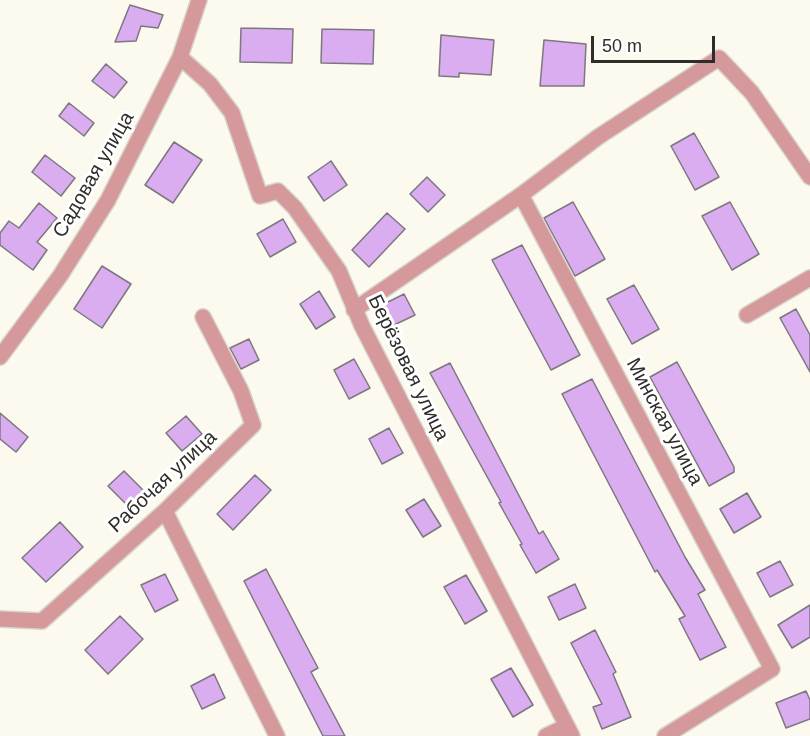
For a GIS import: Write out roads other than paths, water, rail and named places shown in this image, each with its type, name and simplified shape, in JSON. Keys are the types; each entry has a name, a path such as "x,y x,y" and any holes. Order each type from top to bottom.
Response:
{"street":[{"name":"Садовая улица","path":"0,357 60,276 108,200 180,57 200,0"},
{"name":"Берёзовая улица","path":"180,57 210,84 232,113 260,196 278,191 295,207 339,270 354,310 570,731"},
{"path":"354,310 521,195 598,137 719,58 752,93 810,177"},
{"name":"Минская улица","path":"521,195 772,669 664,736"},
{"path":"747,315 810,278"},
{"name":"Рабочая улица","path":"0,619 42,621 165,512 253,425 241,391 203,316"},
{"path":"165,512 277,736"},
{"path":"546,736 570,731"}]}
